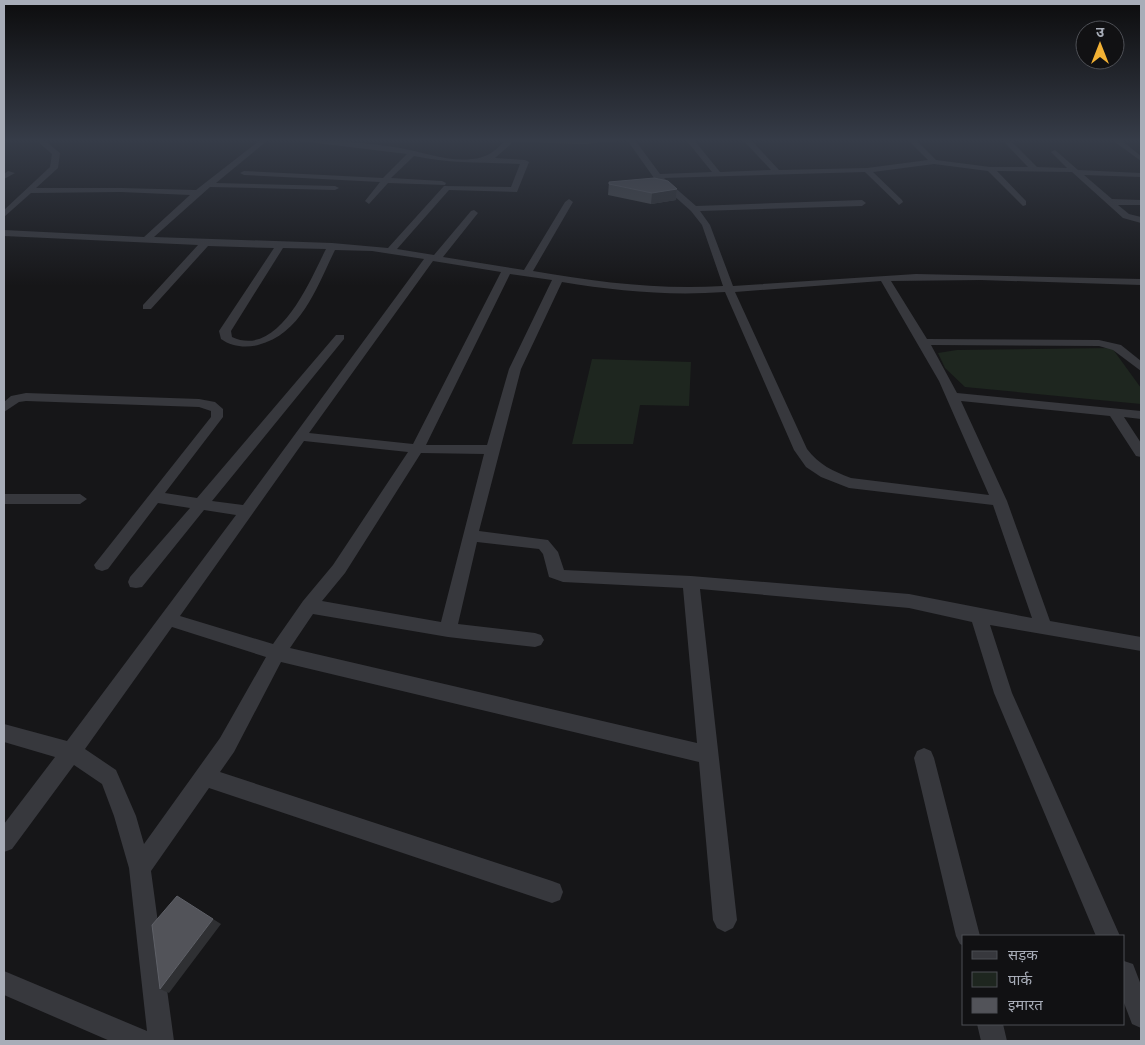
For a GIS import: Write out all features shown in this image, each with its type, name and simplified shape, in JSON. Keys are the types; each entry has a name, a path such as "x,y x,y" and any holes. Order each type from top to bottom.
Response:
{"street":[{"path":"4,214 33,189"},
{"path":"147,239 204,189"},
{"path":"368,189 378,189"},
{"path":"369,201 378,189"},
{"path":"391,250 446,189"},
{"path":"473,189 514,189"},
{"path":"672,189 694,209 706,225 728,290 792,432 811,464 826,474 849,483 1000,501"},
{"path":"886,189 899,202"},
{"path":"1009,189 1023,203"},
{"path":"1095,189 1126,216 1141,220"},
{"path":"31,191 121,190 199,193"},
{"path":"527,274 569,202"},
{"path":"1110,202 1141,202"},
{"path":"694,209 862,203"},
{"path":"4,841 169,619 299,436 434,258 474,213"},
{"path":"4,233 391,250 558,279 649,291 690,292 728,290 884,278 995,277 1141,282"},
{"path":"147,307 206,242"},
{"path":"280,246 224,331 225,337 230,341 241,343 264,341 284,330 299,308 332,246"},
{"path":"140,868 206,777 227,745 277,653 309,606 339,569 416,449 507,270"},
{"path":"884,278 953,396 1000,501 1044,628"},
{"path":"448,630 470,536 515,369 558,279"},
{"path":"136,582 340,337"},
{"path":"923,342 1099,343 1117,347 1141,366"},
{"path":"953,396 1141,415"},
{"path":"4,408 15,399 26,397 211,404 217,409 217,416 102,565"},
{"path":"1115,413 1141,453"},
{"path":"299,436 416,449 493,450"},
{"path":"155,497 246,511"},
{"path":"4,499 80,499"},
{"path":"470,536 543,544 550,552 555,573 563,576 691,582 909,601 979,616 1141,644"},
{"path":"691,582 725,920"},
{"path":"309,606 448,630 535,640"},
{"path":"979,616 1003,693 1108,935"},
{"path":"169,619 277,653 708,754"},
{"path":"4,733 72,752 109,777 140,868 161,1041"},
{"path":"924,758 968,935"},
{"path":"206,777 552,892"},
{"path":"1125,975 1141,1015"},
{"path":"4,983 140,1041"},
{"path":"990,1025 994,1041"}],"green space":[{"path":"1112,348 1141,388 1141,404 965,387 945,368 938,353 957,350"},
{"path":"592,359 691,362 689,406 640,405 633,444 572,444"}],"building":[{"path":"632,189 677,189 652,193"},
{"path":"177,896 213,919 160,989 152,925"}]}
